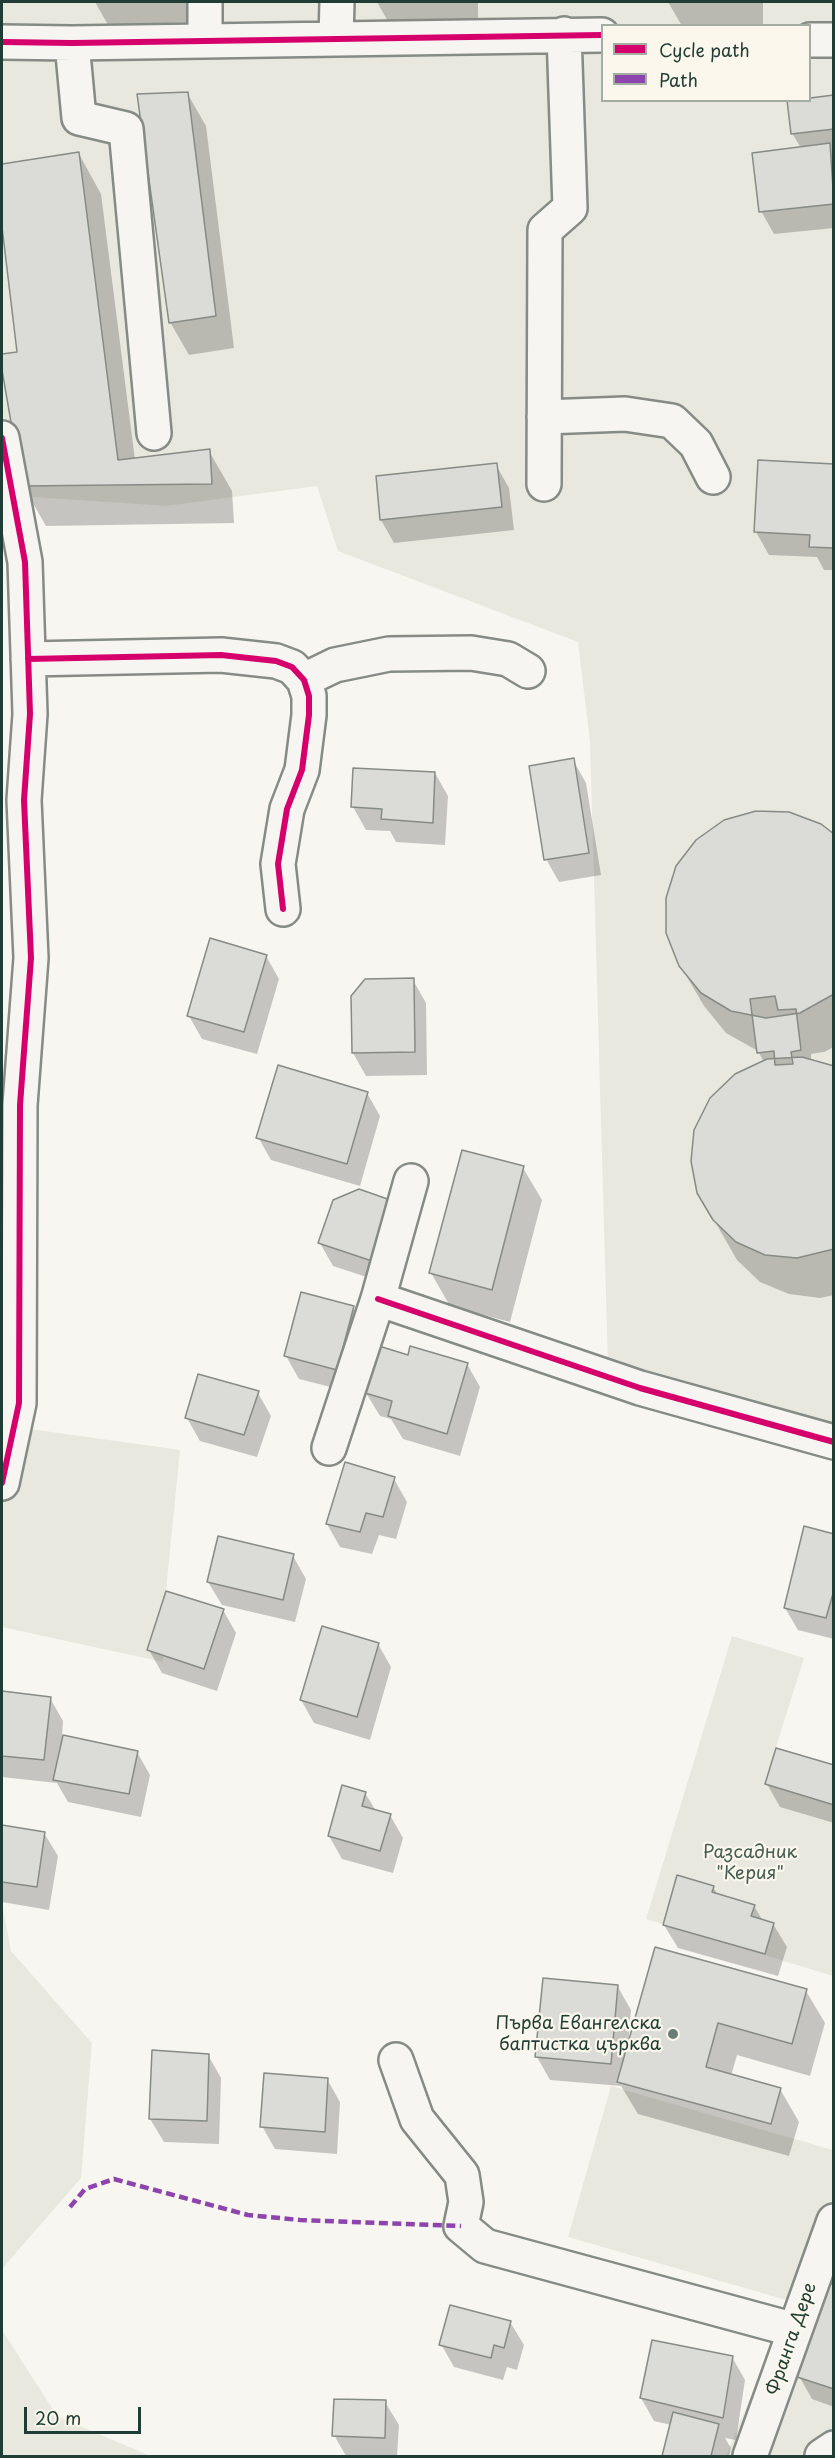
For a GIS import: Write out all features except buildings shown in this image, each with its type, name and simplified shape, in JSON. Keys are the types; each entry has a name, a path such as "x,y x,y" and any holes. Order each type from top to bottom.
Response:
{"street":[{"path":"205,2 205,40"},
{"path":"336,39 337,2"},
{"path":"544,484 545,230 570,208 564,34"},
{"path":"2,42 72,43 601,35"},
{"path":"811,40 834,40"},
{"path":"72,43 79,118 126,129 154,432"},
{"path":"544,417 625,414 672,422 696,444 713,477"},
{"path":"2,438 25,562 30,714 24,800 31,958 20,1105 19,1403 2,1484"},
{"path":"304,680 335,665 389,654 471,653 508,659 528,671"},
{"path":"28,658 221,655 276,661 291,667 304,680 309,696 309,715 302,770 287,809 278,864 283,909"},
{"path":"329,1448 378,1299 411,1181"},
{"path":"378,1299 640,1388 834,1442"},
{"path":"396,2060 417,2119 462,2175 466,2202 461,2226 485,2246 795,2330"},
{"name":"Франга Дере","path":"750,2457 834,2221"},
{"path":"822,2457 834,2448"}],"shaded area":[{"path":"2,2 833,2 833,1425 608,1364 590,741 578,642 338,551 317,486 166,506 2,495"},
{"path":"2,1320 30,1429 180,1450 166,1591 163,1662 2,1627"},
{"name":"Разсадник \"Керия\"","path":"732,1636 804,1658 776,1747 833,1765 833,1976 646,1919"},
{"path":"2,1903 11,1951 92,2043 81,2178 2,2269"},
{"path":"611,2086 833,2150 833,2456 726,2456 790,2301 568,2237"},
{"path":"2,2330 57,2416 150,2456 2,2456"}],"marked path":[{"path":"70,2207 85,2189 114,2179 248,2215 300,2220 461,2226"}],"cycle path":[{"path":"2,42 72,43 601,35"},
{"path":"2,438 25,562 30,714 24,800 31,958 20,1105 19,1403 2,1483"},
{"path":"28,659 221,655 276,661 292,667 304,680 309,696 309,715 302,770 287,809 278,864 283,909"},
{"path":"378,1299 640,1388 834,1442"}],"place":[{"name":"Първа Евангелска баптистка църква","path":"673,2034"}]}
